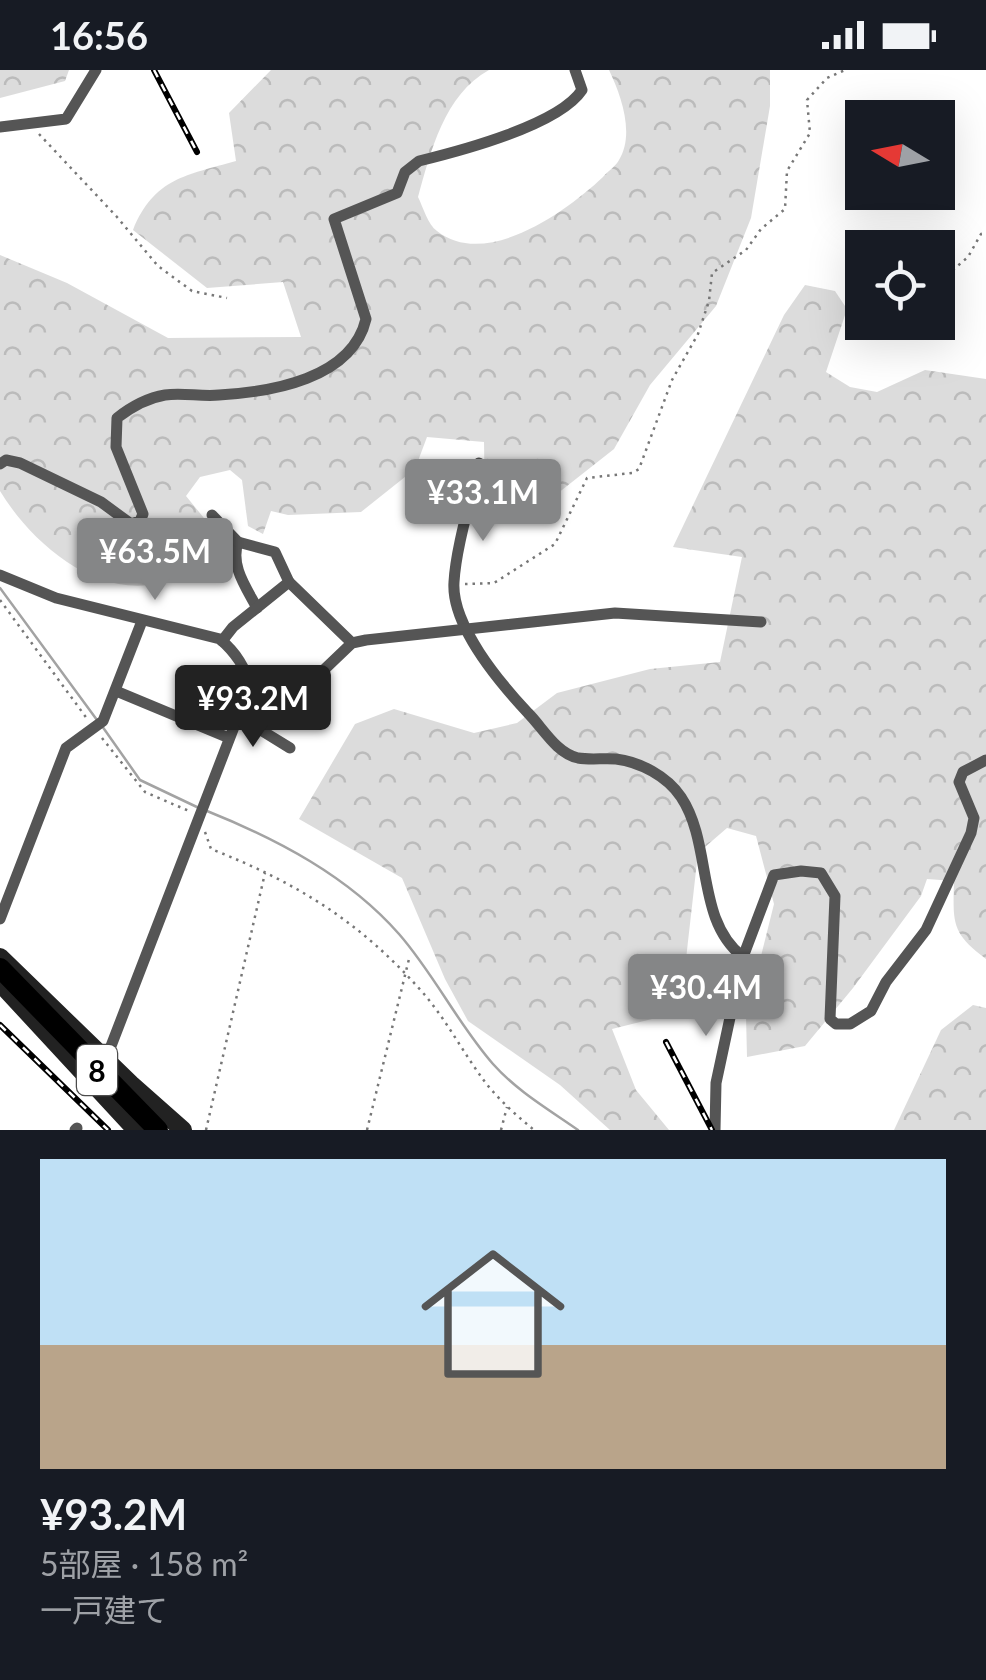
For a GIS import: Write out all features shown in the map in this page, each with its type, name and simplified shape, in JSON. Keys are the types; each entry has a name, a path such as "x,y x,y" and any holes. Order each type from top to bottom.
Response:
{"highway":[{"name":"8","path":"0,968 158,1130"}],"main road":[{"path":"0,957 183,1130"},
{"path":"0,984 136,1130"}],"street":[{"path":"0,127 66,119 96,70"},
{"path":"0,464 6,460 20,463 101,502 131,524 140,521 144,514 116,448 117,418 134,405 166,395 217,396 286,388 330,365 362,335 366,318 334,219 397,192 405,172 419,160 526,128 575,100 582,90 576,70"},
{"path":"479,462 453,585 461,621 504,687 556,745 580,758 621,760 647,768 664,778 681,796 702,854 719,931 743,957"},
{"path":"212,515 238,542 275,552 289,582 352,643"},
{"path":"238,542 234,553 240,576 257,608"},
{"path":"0,574 56,598 222,641 249,678 250,688 106,1059"},
{"path":"222,641 289,582"},
{"path":"250,688 285,708 352,643 615,613 761,622"},
{"path":"0,919 66,748 99,724 142,621"},
{"path":"116,691 229,738"},
{"path":"238,716 290,748"},
{"path":"715,1130 716,1083 743,957 774,875 821,873 835,896 830,1018 836,1024 850,1024 871,1012 886,982 926,930 971,833 974,818 959,782 963,772 986,760"}],"path":[{"path":"453,585 494,583 555,544 587,478 638,469 672,380 698,334 709,301 712,274 746,250 761,228 785,209 786,171 810,133 807,100 827,78 844,70"},
{"path":"31,126 158,266 192,292 227,298"},
{"path":"955,268 968,257 981,234 986,233"},
{"path":"200,811 211,850 321,900 364,936 424,994 485,1082 534,1130"},
{"path":"206,1130 265,872"},
{"path":"366,1130 408,958"},
{"path":"502,1130 508,1106"}],"green space":[{"path":"0,70 69,70 65,81 0,98"},
{"path":"271,70 489,70 450,109 434,143 418,197 437,231 457,241 479,244 502,240 548,219 588,191 618,162 624,150 626,127 622,103 609,70 770,70 770,106 751,218 716,306 650,385 614,449 520,523 485,507 484,442 427,437 415,469 361,512 288,515 271,511 263,534 248,526 242,480 230,470 200,477 186,496 208,523 222,550 160,583 112,583 67,562 47,547 0,491 0,255 67,283 168,338 301,337 283,282 207,288 133,230 141,213 162,189 187,175 236,161 229,113"},
{"path":"805,285 835,291 845,306 845,315 826,372 850,387 877,392 925,370 986,379 986,959 966,942 956,926 954,881 927,879 921,896 805,1046 747,1057 746,1016 774,904 756,836 727,828 698,853 680,1012 612,1029 636,1090 669,1130 610,1130 560,1085 468,1021 445,979 402,878 299,819 355,724 394,709 474,733 517,723 557,693 650,669 720,662 742,557 673,547 784,315"},
{"path":"973,1005 986,1008 986,1130 894,1130 941,1030"}],"waterway":[{"path":"0,588 97,720"},
{"path":"102,726 140,780 199,808"},
{"path":"207,811 285,847 357,894 412,949 468,1032 502,1074 578,1130"}],"railway":[{"path":"154,70 197,152"},
{"path":"0,1025 108,1130"},
{"path":"666,1042 712,1130"}]}
